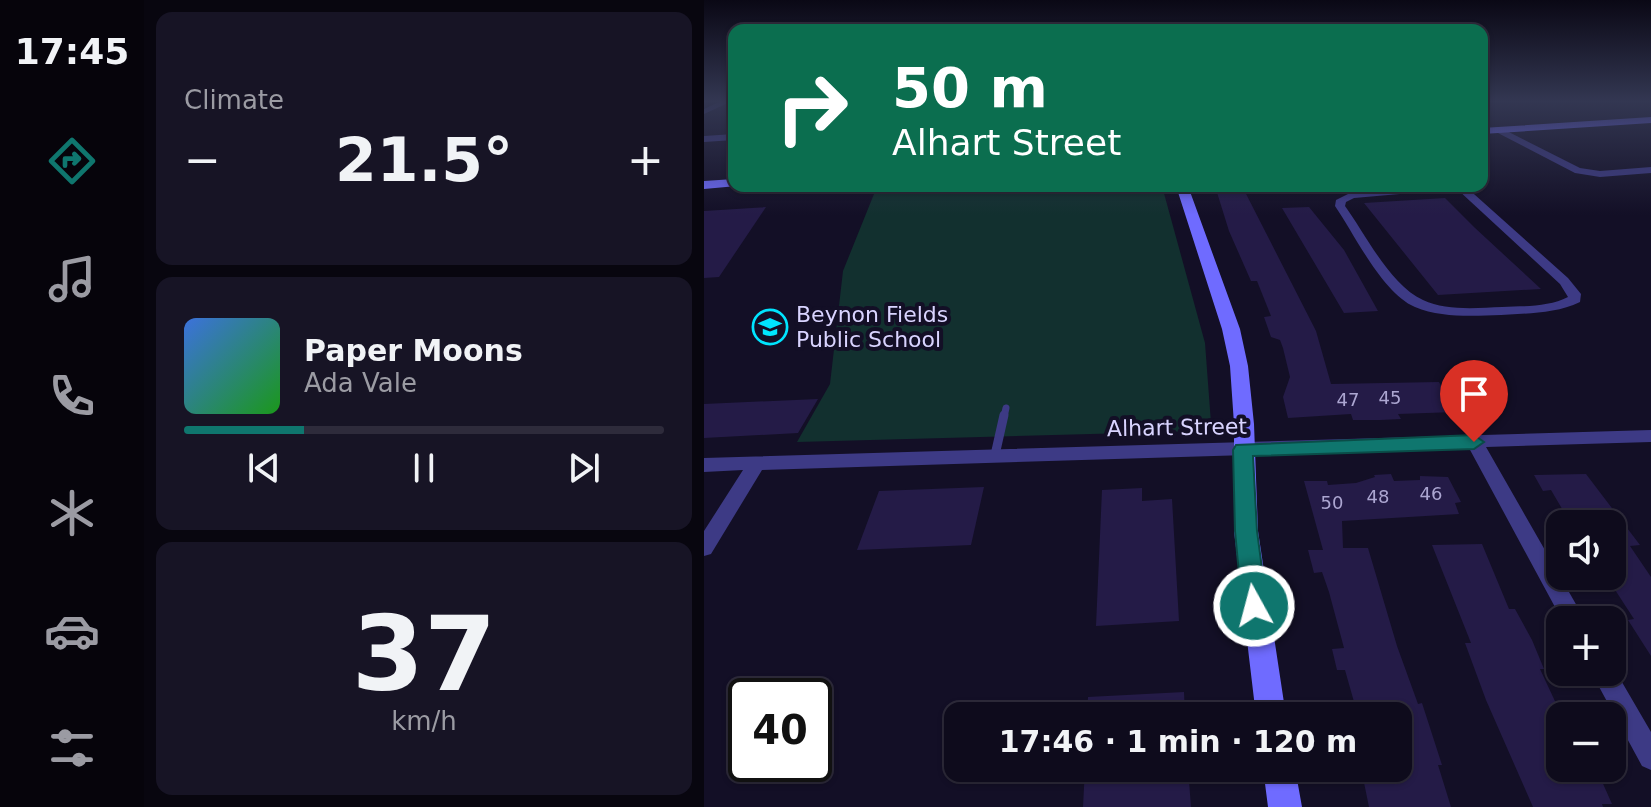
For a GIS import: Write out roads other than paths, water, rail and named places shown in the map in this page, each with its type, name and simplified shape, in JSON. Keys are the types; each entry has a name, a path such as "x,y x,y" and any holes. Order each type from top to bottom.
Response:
{"street":[{"path":"1518,140 1578,171 1600,174 1651,170"},
{"path":"704,185 728,183"},
{"path":"1184,192 1231,329 1239,366 1246,531 1269,702"},
{"path":"1388,192 1352,195 1341,200 1340,206 1404,295 1426,307 1451,310 1559,307 1575,299 1571,288 1466,192"},
{"name":"Alhart Street","path":"704,465 1651,436"},
{"path":"1474,442 1566,606"},
{"path":"704,548 757,463"},
{"path":"1611,686 1651,757"},
{"path":"1281,782 1285,807"}],"lane":[{"path":"995,455 1006,408"}],"place":[{"name":"Beynon Fields Public School","path":"770,327"}]}
